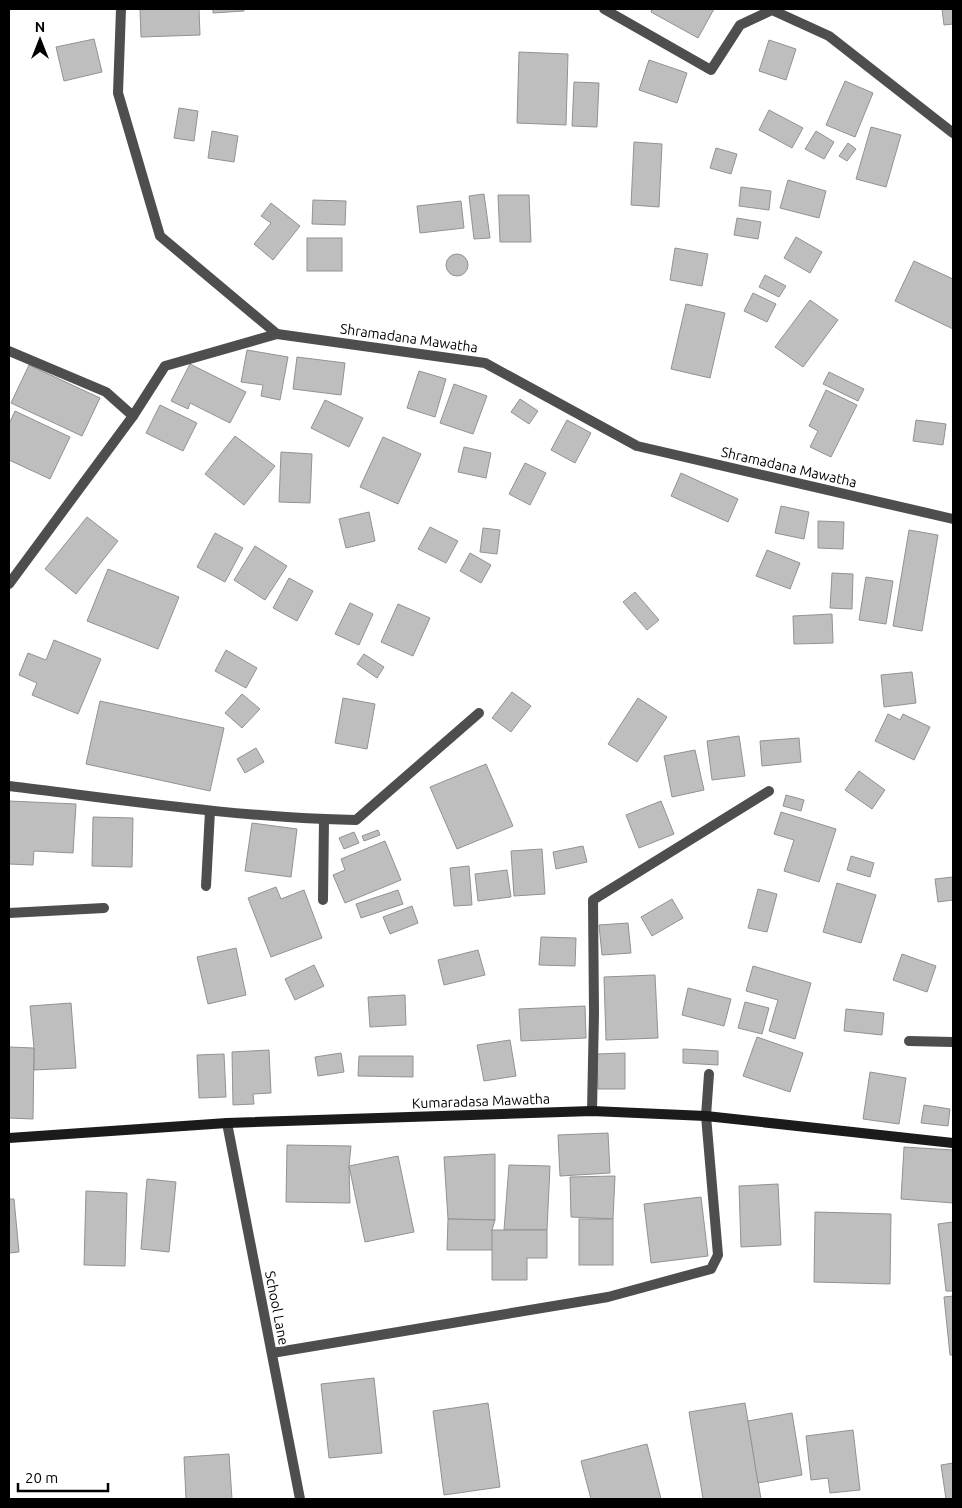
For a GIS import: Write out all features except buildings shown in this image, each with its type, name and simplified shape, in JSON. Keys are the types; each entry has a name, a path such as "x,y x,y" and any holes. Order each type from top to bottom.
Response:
{"main road":[{"name":"Kumaradasa Mawatha","path":"9,1138 227,1122 592,1111 706,1116 953,1143"}],"street":[{"path":"121,9 118,93 160,236 277,334"},
{"path":"604,9 711,70 740,25 772,10 829,36 953,133"},
{"name":"Shramadana Mawatha","path":"9,584 133,416 165,366 277,334 484,363 637,446 953,519"},
{"path":"9,351 106,392 133,416"},
{"path":"9,786 210,811 356,820 479,713"},
{"path":"592,1111 594,1013 593,900 769,791"},
{"path":"206,886 210,811"},
{"path":"323,900 324,819"},
{"path":"9,913 104,908"},
{"path":"909,1041 953,1042"},
{"path":"272,1353 608,1298 711,1270 718,1255 706,1116 709,1074"},
{"name":"School Lane","path":"227,1122 300,1499"}]}
